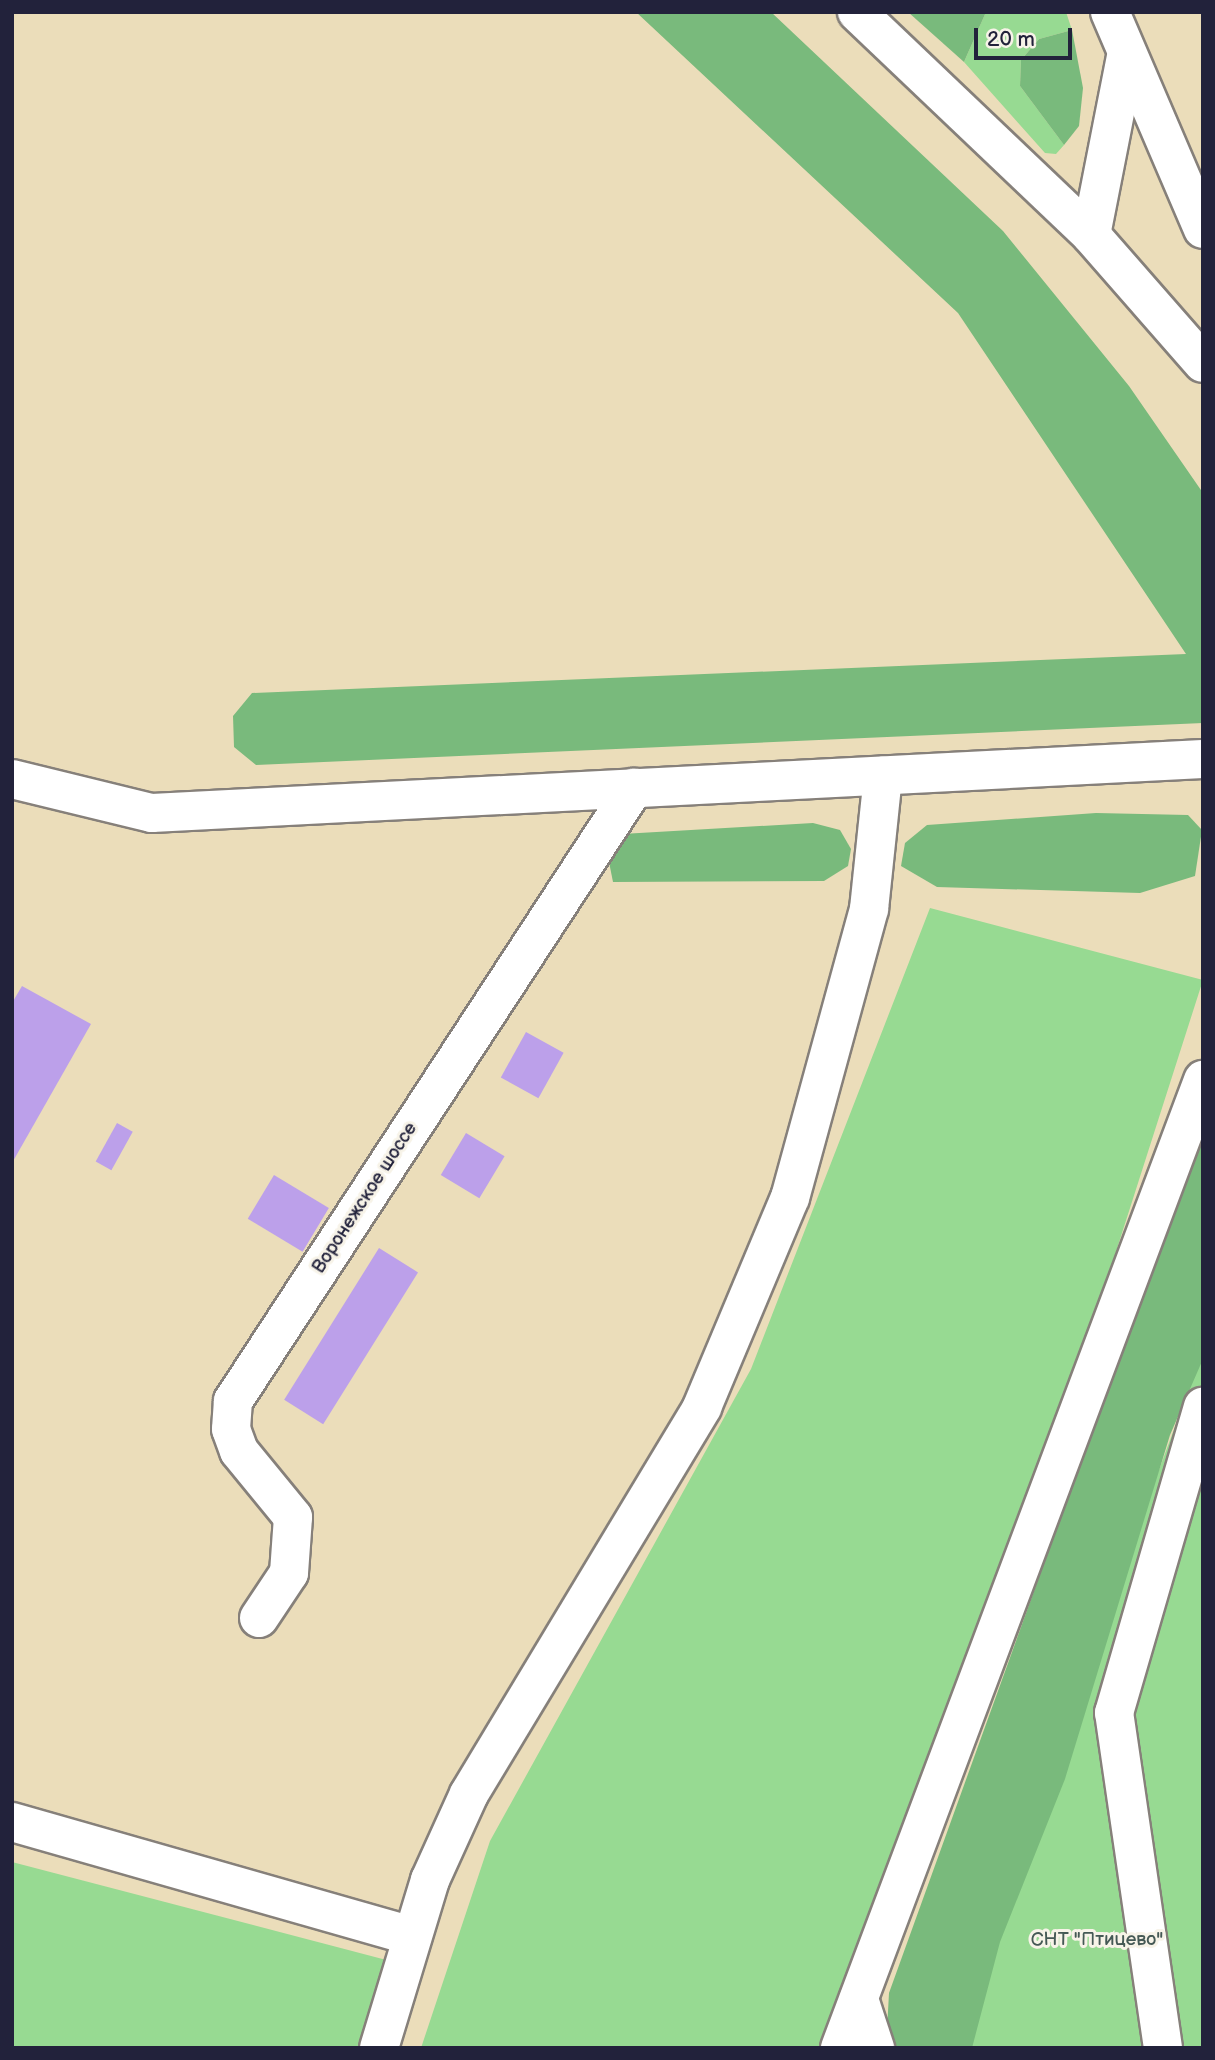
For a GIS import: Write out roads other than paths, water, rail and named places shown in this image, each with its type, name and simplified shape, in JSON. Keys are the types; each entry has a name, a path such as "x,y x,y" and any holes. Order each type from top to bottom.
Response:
{"street":[{"path":"857,12 1091,235 1197,352"},
{"path":"1110,12 1126,56 1203,229"},
{"path":"1091,235 1126,56"},
{"path":"12,779 152,813 1203,759"},
{"path":"379,2048 412,1936 469,1794 702,1407 790,1198 869,909 883,776"},
{"name":"Воронежское шоссе","path":"259,1618 289,1573 293,1517 239,1451 231,1430 233,1401 634,788"},
{"path":"841,2048 1203,1080"},
{"path":"1163,2048 1114,1713 1203,1407"},
{"path":"12,1822 412,1936"},
{"path":"859,1998 875,2048"}],"park label":[{"name":"СНТ \"Птицево\"","path":"1097,1940"}]}
